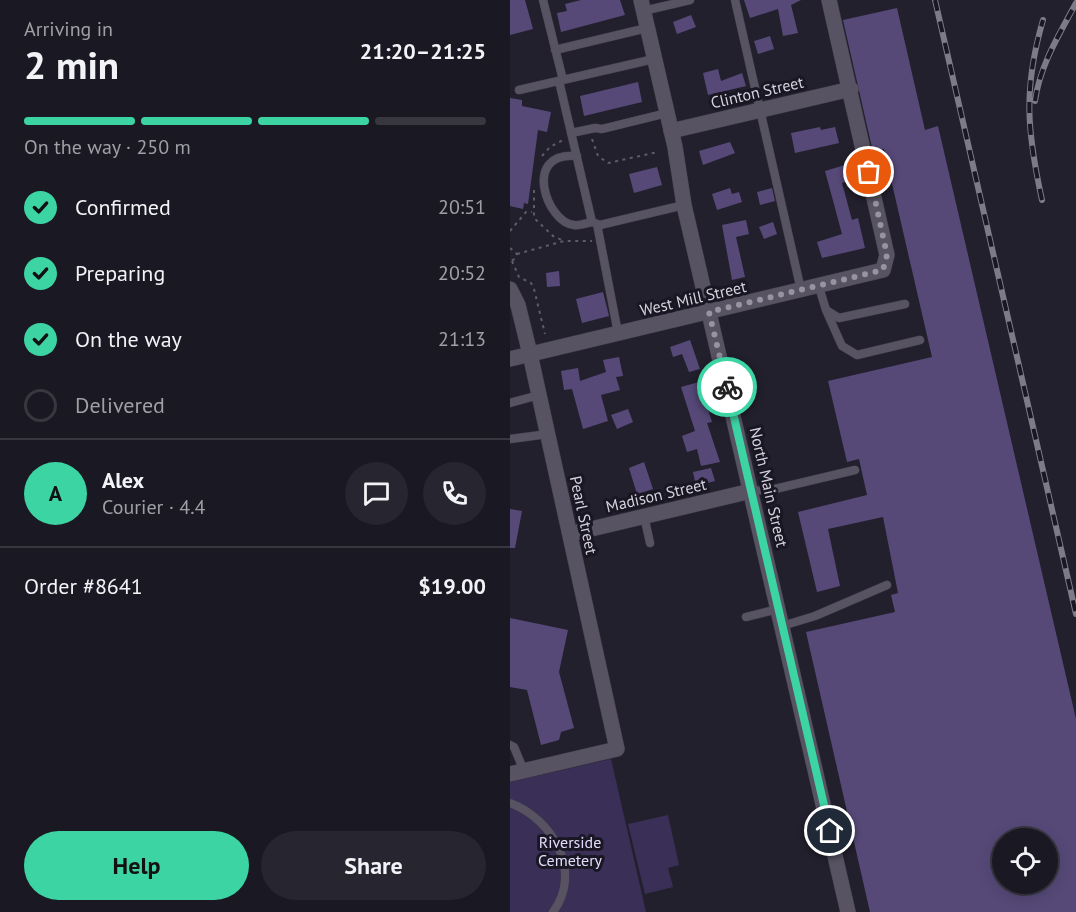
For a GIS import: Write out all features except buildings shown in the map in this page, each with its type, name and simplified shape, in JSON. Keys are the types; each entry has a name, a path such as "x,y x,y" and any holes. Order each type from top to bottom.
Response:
{"street":[{"path":"829,0 851,89"},
{"name":"North Main Street","path":"642,5 671,131 684,205 848,912"},
{"name":"Clinton Street","path":"671,131 851,89"},
{"name":"West Mill Street","path":"510,359 883,270 887,255 851,89"},
{"name":"Pearl Street","path":"510,289 518,305 530,354 618,749 517,772"},
{"name":"Madison Street","path":"570,534 751,491"}],"lane":[{"path":"543,0 571,133 600,240 618,333"},
{"path":"642,5 690,0"},
{"path":"735,0 802,291"},
{"path":"555,50 647,28"},
{"path":"519,90 654,59"},
{"path":"571,133 595,128 602,129 667,113"},
{"path":"577,156 561,155 548,165 544,179 550,208 562,220 573,225 595,223 684,205"},
{"path":"819,287 826,310 842,346 857,355 920,340"},
{"path":"826,310 839,318 905,304"},
{"path":"510,403 539,395"},
{"path":"510,439 548,434"},
{"path":"751,491 775,489 855,471"},
{"path":"644,516 650,543"},
{"path":"782,626 815,616 887,585"},
{"path":"746,617 778,609"},
{"path":"510,745 514,747 517,772"},
{"path":"510,803 520,807 545,826 553,836 564,860 565,887 553,912"}],"path":[{"path":"587,141 594,139 598,156 608,163 658,152"},
{"path":"510,231 526,212 532,212"},
{"path":"545,334 534,289 531,283 519,277 511,261 517,254 564,241 582,243 600,240"},
{"path":"510,248 517,254"}],"green space":[{"name":"Riverside Cemetery","path":"611,759 646,912 510,912 510,782"},
{"path":"668,815 679,865 668,868 673,887 645,894 628,824"}],"railway":[{"path":"935,0 1076,614"},
{"path":"1035,101 1046,63 1076,3"},
{"path":"1042,200 1033,152 1029,110 1032,68 1043,20"}],"way so far":[{"path":"727,387 709,312 883,270 887,255 869,172"}],"route":[{"path":"727,387 830,831"}]}
